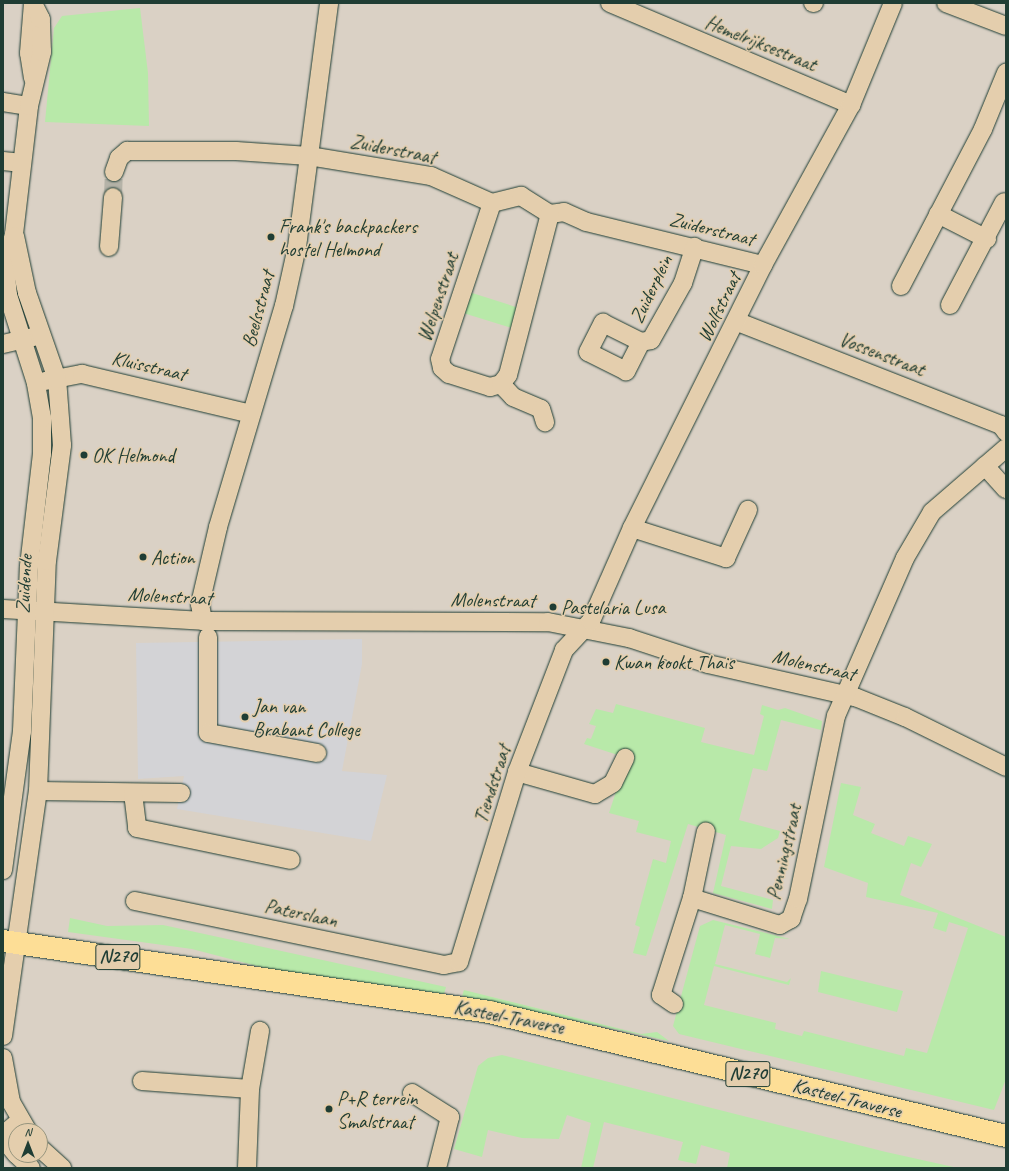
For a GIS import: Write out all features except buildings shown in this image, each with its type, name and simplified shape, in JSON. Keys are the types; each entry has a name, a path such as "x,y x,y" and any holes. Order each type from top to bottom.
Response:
{"main road":[{"name":"Kasteel-Traverse","path":"8,952 489,1012 1006,1136"}],"street":[{"name":"Zuidende","path":"3,1036 8,952 38,791 36,611 42,418 36,383 8,295 5,264 14,234 33,81 29,53 33,3"},
{"name":"Beelsstraat","path":"317,753 208,733 206,629 200,604 218,527 284,306 298,247 329,3"},
{"name":"Hemelrijksestraat","path":"610,3 640,9 709,47 729,50 851,105"},
{"name":"Wolfstraat","path":"583,628 591,621 632,528 738,322 763,265 851,105 892,3"},
{"path":"946,3 1006,26"},
{"path":"901,286 983,129 1006,73"},
{"path":"3,102 29,106"},
{"name":"Zuiderstraat","path":"116,165 128,151 236,151 309,156 431,176 492,203"},
{"path":"3,161 22,163"},
{"path":"492,203 521,196 550,214 508,375 501,384 513,396 541,409 546,422"},
{"path":"109,247 113,197"},
{"path":"950,305 986,239 1004,202"},
{"name":"Welpenstraat","path":"492,203 440,360 442,368 449,374 490,387 501,384"},
{"name":"Zuiderstraat","path":"550,214 564,212 586,222 695,247 763,265"},
{"path":"938,214 986,239"},
{"name":"Zuidende","path":"3,870 22,731 36,611 46,561 62,445 57,379 27,293 14,234"},
{"name":"Zuiderplein","path":"640,342 651,340 682,282 695,247"},
{"name":"Vossenstraat","path":"738,322 1001,425 1006,432"},
{"path":"3,344 41,336"},
{"name":"Kluisstraat","path":"36,383 82,374 251,414"},
{"path":"844,694 905,558 932,512 1006,448"},
{"path":"985,466 1006,489"},
{"path":"632,528 726,558 748,510"},
{"name":"Molenstraat","path":"3,609 36,611 206,629 548,622 629,638 708,664 844,694 905,717 1006,767"},
{"name":"Tiendstraat","path":"459,962 517,772 564,650 583,628"},
{"name":"Penningstraat","path":"692,898 780,924 791,919 844,694"},
{"path":"517,772 595,794 613,783 625,758"},
{"path":"38,791 181,794"},
{"path":"133,793 137,828 291,860"},
{"path":"674,1004 661,995 692,898 706,831"},
{"name":"Paterslaan","path":"135,901 444,965 459,962"},
{"path":"247,1168 250,1089 260,1031"},
{"path":"3,1058 4,1080 23,1123"},
{"path":"142,1081 250,1089"},
{"path":"412,1093 450,1117 437,1168"},
{"path":"48,1155 62,1168"}],"shaded area":[{"name":"Jan van Brabant College","path":"362,639 362,664 342,771 387,775 371,841 177,809 184,776 138,779 136,643"}],"green space":[{"path":"140,8 148,73 149,126 45,122 54,28 62,16"},
{"path":"466,291 519,308 512,328 460,312"},
{"path":"616,704 705,728 701,742 754,755 764,716 760,714 762,705 778,710 785,708 822,721 821,730 781,720 767,771 753,768 739,820 780,831 778,838 761,849 731,846 721,886 773,900 772,909 713,893 726,835 688,824 646,956 633,953 640,927 635,925 653,859 666,863 671,841 636,832 639,821 609,813 627,758 584,744 587,738 591,739 596,726 589,724 596,709 613,713"},
{"path":"841,783 861,787 853,815 875,824 871,833 904,846 908,836 932,844 921,867 911,863 900,895 1006,937 1006,1079 994,1110 679,1034 673,1026 700,926 713,920 790,939 775,938 770,958 755,954 760,934 725,925 715,964 787,982 791,978 789,985 714,966 704,1005 776,1023 775,1029 802,1036 804,1031 904,1056 906,1048 927,1053 968,928 949,922 946,932 933,928 938,913 866,897 868,883 824,867"},
{"path":"70,918 107,926 163,925 446,987 444,994 268,969 192,949 68,932"},
{"path":"821,971 903,991 897,1012 818,992"},
{"path":"464,990 641,1034 657,1032 669,1041 462,996"},
{"path":"502,1055 886,1152 958,1168 727,1168 730,1153 701,1145 696,1164 678,1160 683,1142 604,1122 593,1168 581,1168 591,1123 567,1115 559,1139 522,1138 488,1130 482,1157 454,1149 478,1066 488,1058"}],"tunnel":[{"path":"113,197 114,172"}],"place":[{"name":"Frank's backpackers hostel Helmond","path":"271,237"},
{"name":"OK Helmond","path":"84,455"},
{"name":"Action","path":"143,557"},
{"name":"Pastelaria Lusa","path":"553,607"},
{"name":"Kwan kookt Thais","path":"606,662"},
{"name":"Jan van Brabant College","path":"245,717"},
{"name":"P+R terrein Smalstraat","path":"329,1109"}]}
